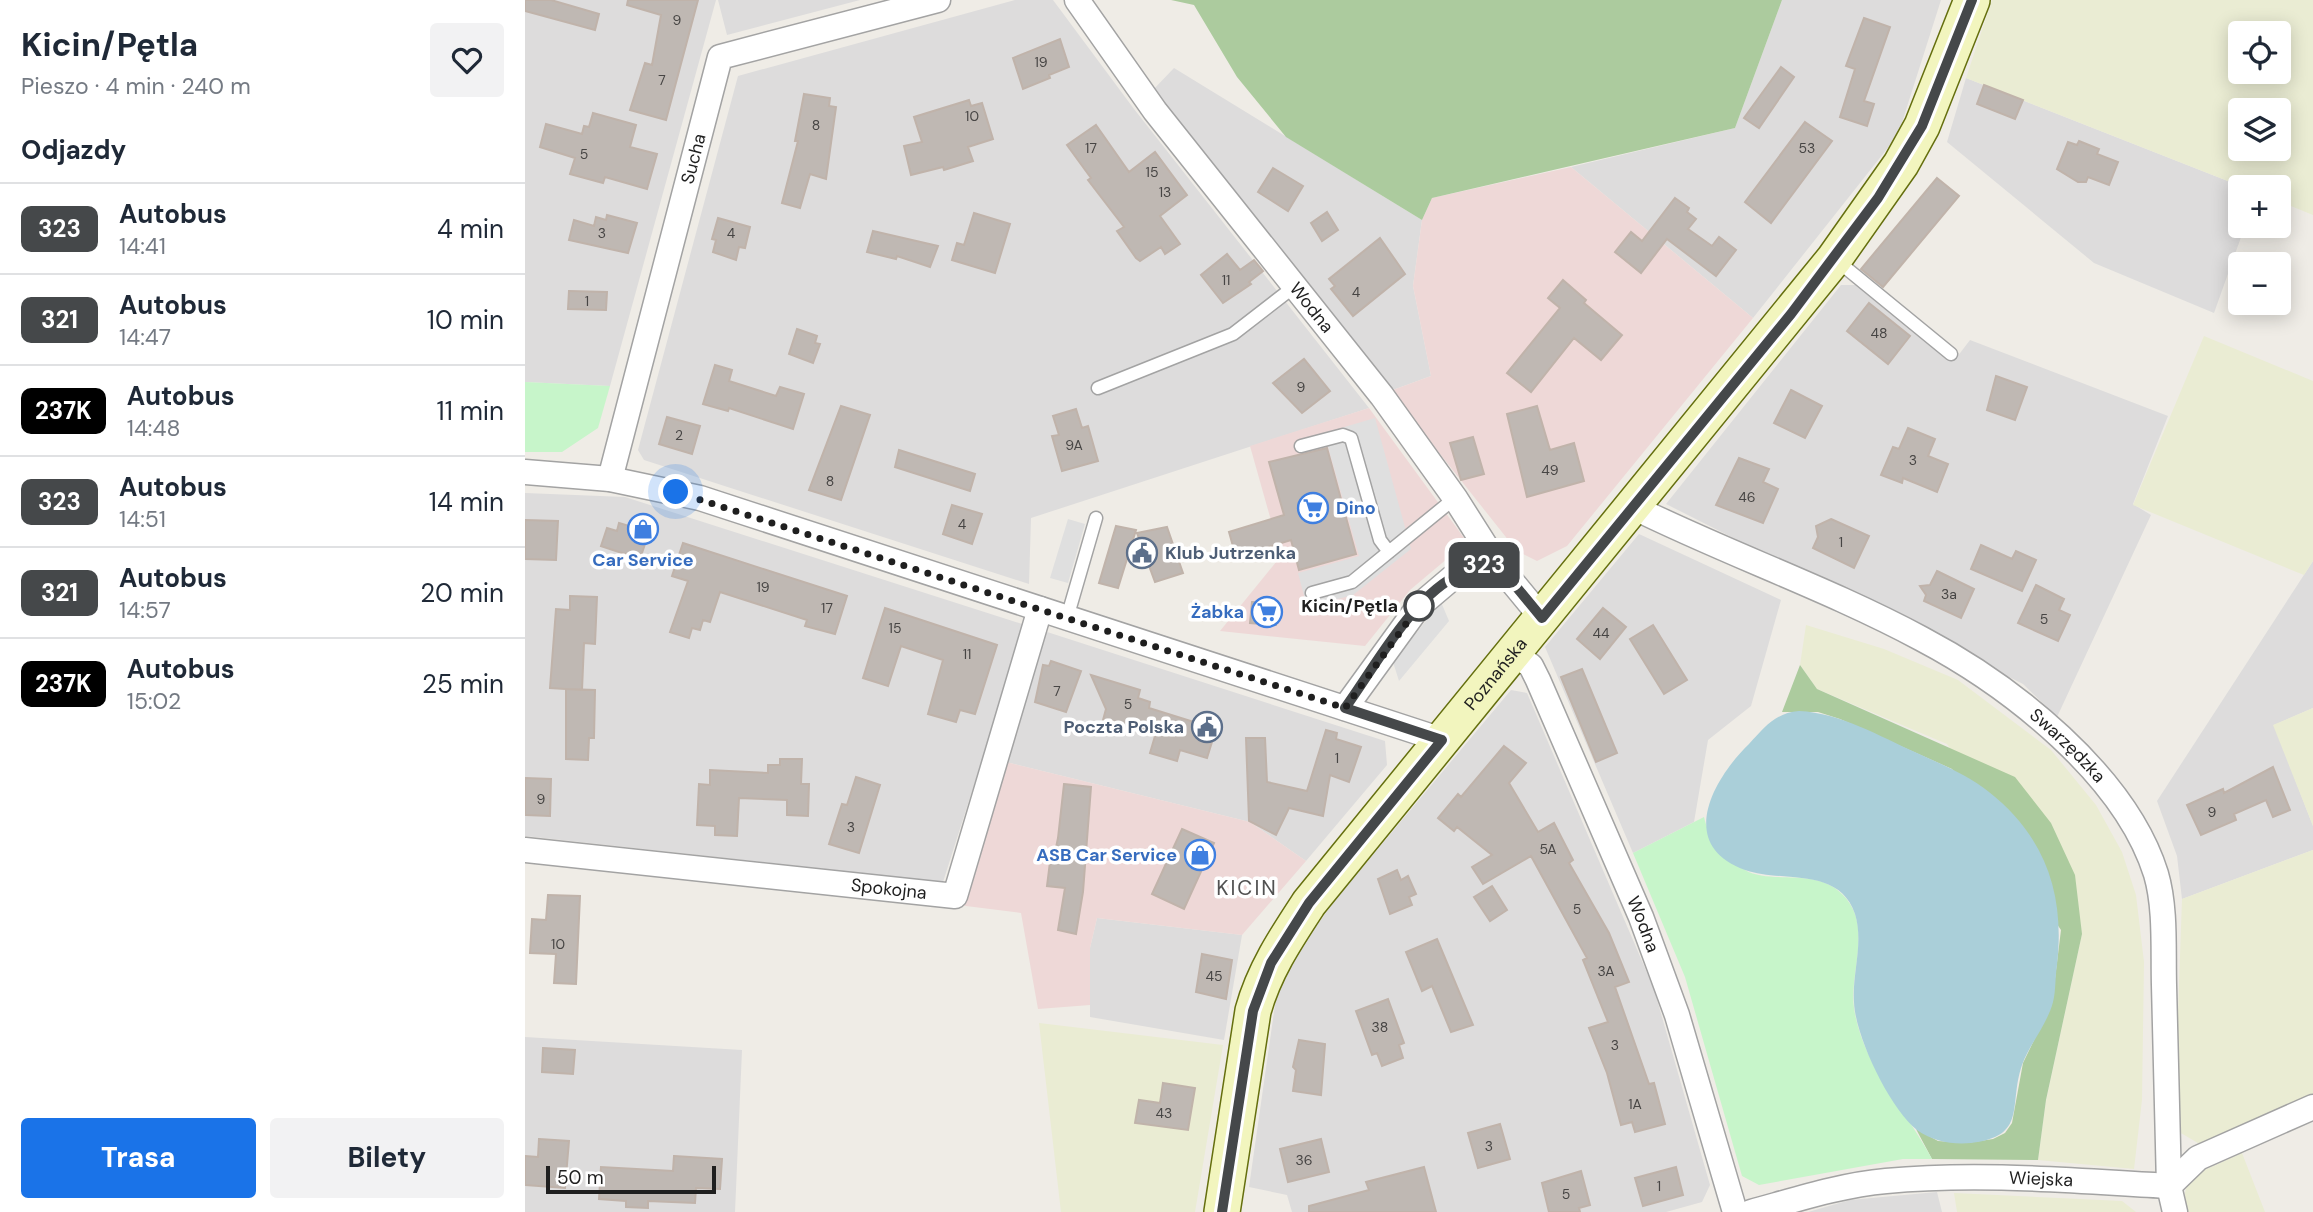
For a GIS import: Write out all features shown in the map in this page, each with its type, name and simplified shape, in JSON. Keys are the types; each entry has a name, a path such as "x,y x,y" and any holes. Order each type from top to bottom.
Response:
{"street":[{"name":"Sucha","path":"610,479 720,57 938,0"},
{"name":"Wodna","path":"1077,0 1155,111 1382,396 1455,498 1495,561 1542,618"},
{"name":"Poznańska","path":"1222,1212 1253,1011 1260,987 1309,903 1834,259 1893,176 1922,126 1972,0"},
{"path":"525,472 610,479 700,498 1442,740"},
{"name":"Swarzędzka","path":"1633,507 1923,639 2007,694 2056,734 2104,780 2139,833 2156,876 2163,932 2169,1186 2175,1212"},
{"path":"1345,708 1419,606 1452,578 1495,561"},
{"name":"Spokojna","path":"525,850 955,896 1040,609"},
{"name":"Wodna","path":"1514,653 1531,666 1538,680 1641,917 1677,1015 1735,1212"},
{"path":"2169,1186 2198,1158 2313,1107"},
{"name":"Wiejska","path":"1751,1212 1810,1196 1884,1181 1943,1177 2169,1186"}],"lane":[{"path":"1834,259 1951,354"},
{"path":"1098,388 1233,334 1294,286"},
{"path":"1301,446 1343,435 1351,438 1380,540 1389,552"},
{"path":"1312,593 1352,582 1455,498"},
{"path":"1067,618 1096,518"}],"shaded area":[{"path":"525,0 716,0 610,386 525,382"},
{"path":"718,0 860,0 727,35"},
{"path":"1015,0 1053,0 1134,109 1369,408 1031,518 1029,584 644,460 638,450 738,76"},
{"path":"1782,0 1941,0 1898,135 1753,318 1571,167 1735,128"},
{"path":"1174,68 1422,220 1413,286 1431,376 1390,391 1152,91"},
{"path":"1966,78 2228,181 2228,238 2241,238 2236,252 2228,252 2228,274 2214,313 2094,263 1947,142"},
{"path":"1571,167 1753,318 1567,546 1537,561 1517,551 1390,391 1431,376 1413,286 1422,220 1432,198"},
{"path":"1841,285 1856,285 1954,361 1970,340 2168,416 2133,504 2151,515 2057,717 2023,684 1666,504"},
{"path":"1369,408 1467,542 1410,590 1365,646 1220,631 1281,556 1250,446"},
{"path":"1375,418 1411,549 1353,595 1307,607 1298,573 1359,556 1324,433"},
{"path":"525,493 625,497 1025,625 943,882 525,836"},
{"path":"1068,519 1085,524 1068,583 1050,578"},
{"path":"1639,534 1781,600 1751,706 1708,740 1694,822 1633,853 1545,647"},
{"path":"2313,561 2313,708 2274,725 2313,826 2313,850 2182,899 2177,856 2157,801"},
{"path":"1441,602 1449,621 1399,681 1393,662"},
{"path":"1044,631 1385,741 1387,765 1306,861 1250,822 1002,761"},
{"path":"1511,690 1527,693 1654,989 1710,1185 1702,1202 1666,1212 1292,1212 1287,1195 1249,1187 1276,998 1296,954 1336,899"},
{"path":"1002,761 1250,822 1306,861 1242,935 1097,918 1090,948 1090,1005 1038,1009 1021,913 958,905"},
{"path":"1097,918 1242,935 1224,1040 1090,1017 1090,948"},
{"path":"525,1037 742,1050 735,1212 525,1212"},
{"path":"1937,1192 1942,1212 1808,1212 1850,1200"}],"green space":[{"path":"1171,0 1782,0 1735,128 1432,198 1422,220 1286,137 1237,77 1194,5"},
{"path":"1992,0 2313,0 2313,215 2291,206 2291,175 2228,175 2228,181 1966,78"},
{"path":"2204,336 2313,381 2313,561 2304,575 2133,505"},
{"path":"525,382 610,386 598,428 562,452 525,452"},
{"path":"1806,625 1884,649 1958,680 2051,750 2096,805 2122,852 2136,895 2144,962 2142,1100 2134,1169 2038,1160 2046,1101 2082,934 1947,744 1817,689 1800,665"},
{"path":"1800,665 1817,689 2015,777 2051,823 2075,875 2082,934 2046,1100 2038,1160 1932,1159 1916,1129 1938,1141 1967,1143 1993,1139 2005,1133 2012,1123 2023,1063 2052,1003 2061,930 1952,769 1840,719 1818,712 1782,712"},
{"path":"2313,708 2313,826 2273,725"},
{"path":"1704,817 1714,839 1745,870 1767,876 1819,881 1842,894 1851,906 1859,934 1853,994 1859,1029 1866,1049 1886,1086 1932,1159 1903,1159 1759,1185 1742,1176 1685,977 1633,853"},
{"path":"2313,850 2313,1096 2203,1146 2174,1129 2182,899"},
{"path":"1039,1023 1223,1045 1195,1212 1061,1212"},
{"path":"2242,1153 2265,1212 2187,1212 2184,1197 2189,1177"},
{"path":"1954,1193 2122,1201 2136,1212 1957,1212"}],"water":[{"path":"1799,711 1830,716 1859,726 1972,780 2009,809 2038,848 2054,891 2058,915 2059,939 2054,998 2047,1018 2022,1065 2013,1117 2001,1134 1971,1143 1943,1141 1917,1130 1896,1106 1876,1071 1860,1033 1854,1002 1857,925 1847,899 1823,882 1745,870 1724,859 1711,845 1706,828 1708,811 1723,775 1771,722 1783,715"}],"building":[{"path":"525,0 551,0 599,14 595,30 525,11"},
{"path":"628,0 698,0 666,120 630,110 645,63 652,65 661,15 627,5"},
{"path":"1864,18 1890,27 1864,101 1874,104 1867,126 1840,117 1855,69 1846,66"},
{"path":"1060,39 1069,67 1023,89 1013,58"},
{"path":"1781,67 1794,77 1759,128 1744,118"},
{"path":"1984,85 2023,100 2015,119 1977,104"},
{"path":"804,94 830,98 829,106 836,107 826,179 810,174 800,208 782,203 798,141 795,141"},
{"path":"969,100 971,106 982,103 993,139 968,147 973,161 944,170 943,167 911,175 904,146 922,142 914,117"},
{"path":"593,113 636,125 630,147 657,154 647,189 605,177 603,183 570,174 575,158 540,147 546,124 582,134 584,126 589,127"},
{"path":"1805,122 1832,141 1771,223 1745,202"},
{"path":"1096,125 1129,172 1155,152 1187,195 1160,216 1180,244 1165,254 1161,247 1140,261 1136,258 1117,231 1124,227 1088,180 1091,178 1067,145"},
{"path":"2079,141 2099,149 2097,154 2118,162 2109,185 2088,177 2086,182 2078,182 2057,169 2068,142 2077,145"},
{"path":"1273,168 1303,186 1288,211 1258,192"},
{"path":"1937,178 1959,196 1883,287 1861,269"},
{"path":"1675,198 1689,208 1687,212 1696,219 1688,229 1712,246 1719,237 1736,250 1716,276 1667,239 1641,273 1615,252 1631,232 1642,241"},
{"path":"1327,212 1338,230 1322,241 1311,223"},
{"path":"974,213 1010,224 995,273 952,260 957,243 964,245"},
{"path":"607,215 637,223 628,253 569,240 574,220 594,226 596,217 606,220"},
{"path":"718,218 750,227 745,248 739,247 736,260 713,252 716,240 712,239"},
{"path":"873,231 938,246 930,267 897,256 896,259 867,252"},
{"path":"1380,238 1405,274 1353,316 1331,289 1335,286 1329,279"},
{"path":"1227,254 1240,270 1254,260 1263,271 1249,282 1251,284 1223,303 1201,275"},
{"path":"1563,280 1586,300 1584,303 1622,335 1601,360 1574,338 1531,392 1507,373 1560,308 1548,298"},
{"path":"569,291 607,292 606,310 568,309"},
{"path":"1869,303 1910,336 1888,364 1847,331"},
{"path":"797,329 817,336 815,343 820,344 813,363 789,354"},
{"path":"1304,359 1330,391 1302,413 1273,383"},
{"path":"715,365 732,370 729,381 776,396 780,387 804,394 793,429 729,408 728,411 703,404"},
{"path":"1996,376 2027,387 2015,420 1987,410"},
{"path":"1791,390 1822,406 1805,438 1774,423"},
{"path":"841,406 870,415 841,500 809,490"},
{"path":"1537,406 1550,450 1574,443 1584,481 1527,497 1507,414"},
{"path":"1076,409 1082,428 1088,426 1098,461 1062,471 1052,436 1059,435 1053,416"},
{"path":"667,417 700,426 692,454 659,444"},
{"path":"1908,428 1935,439 1928,456 1948,464 1937,492 1903,478 1902,483 1881,475 1893,447 1899,449"},
{"path":"1473,437 1484,474 1461,480 1450,443"},
{"name":"Dino","path":"1327,448 1356,554 1299,570 1291,540 1236,557 1229,532 1284,515 1269,462"},
{"path":"899,450 975,474 970,491 895,467"},
{"path":"1739,458 1769,469 1763,482 1778,489 1763,523 1716,505"},
{"path":"952,505 982,514 972,544 943,534"},
{"path":"1831,519 1869,536 1854,568 1813,548 1818,537 1816,526"},
{"path":"525,520 558,521 556,560 525,559"},
{"path":"619,523 649,532 640,559 601,546 607,528 617,531"},
{"path":"1116,526 1136,530 1118,588 1099,583"},
{"path":"1167,527 1183,573 1155,582 1137,533"},
{"path":"683,543 847,596 835,634 805,626 807,620 720,592 710,622 703,620 700,630 692,628 689,638 670,632 688,581 672,576"},
{"path":"1981,545 2012,559 2016,551 2036,560 2022,591 1971,569"},
{"path":"1937,571 1974,589 1961,618 1924,601 1926,595 1920,586 1930,585"},
{"path":"2036,585 2064,599 2059,610 2070,615 2058,641 2018,623"},
{"path":"570,596 597,597 595,644 584,643 582,690 550,688 556,609 570,610"},
{"name":"Żabka","path":"1252,602 1278,603 1276,625 1250,623"},
{"path":"885,608 997,645 975,714 960,710 956,722 928,714 943,660 901,646 888,686 863,678"},
{"path":"1603,608 1626,627 1600,659 1577,639"},
{"path":"1653,625 1687,680 1664,694 1630,639"},
{"path":"1051,661 1081,671 1066,712 1035,702 1043,665 1049,666"},
{"path":"1582,669 1617,753 1596,762 1561,677"},
{"path":"1091,675 1140,690 1138,698 1150,702 1149,708 1216,729 1207,758 1180,750 1177,761 1150,753 1155,736 1103,720 1106,709"},
{"path":"566,689 595,690 594,738 589,738 588,760 566,759"},
{"path":"1326,730 1337,733 1336,739 1361,747 1349,782 1330,775 1323,816 1289,808 1276,835 1249,821 1246,738 1265,738 1267,782 1307,791"},
{"path":"1504,746 1526,763 1509,783 1538,832 1554,823 1573,860 1569,863 1609,933 1629,982 1615,987 1649,1084 1654,1083 1665,1124 1635,1132 1632,1122 1621,1125 1607,1073 1589,1028 1608,1022 1583,960 1587,958 1531,856 1483,884 1472,867 1492,855 1457,827 1454,831 1438,818 1458,794 1461,797"},
{"path":"780,759 802,759 801,784 809,784 808,816 787,815 787,800 739,798 737,836 715,835 715,826 697,825 699,784 710,785 710,770 768,773 768,765 780,765"},
{"path":"2273,767 2290,810 2273,817 2266,800 2234,814 2236,820 2201,835 2187,805 2223,789 2224,793"},
{"path":"856,777 880,785 859,853 829,844 842,804 847,805"},
{"path":"525,778 551,779 550,816 525,815"},
{"path":"1064,784 1091,787 1083,892 1076,934 1058,930 1065,888 1047,886 1050,862 1053,862 1058,838"},
{"path":"1182,829 1214,843 1184,909 1152,894"},
{"path":"1397,870 1401,880 1408,876 1416,894 1409,897 1412,905 1390,914 1378,879"},
{"path":"1492,886 1507,910 1490,921 1474,897"},
{"path":"548,895 580,896 576,984 554,983 556,954 530,953 532,919 546,920"},
{"path":"1437,939 1473,1025 1451,1032 1432,986 1422,991 1406,952"},
{"path":"1202,954 1232,960 1226,999 1196,992"},
{"path":"1388,999 1404,1043 1399,1045 1403,1058 1382,1066 1377,1053 1372,1055 1356,1011"},
{"path":"1299,1040 1325,1044 1321,1095 1293,1091 1296,1070 1293,1067"},
{"path":"543,1048 575,1050 573,1074 542,1072"},
{"path":"1163,1083 1195,1088 1188,1130 1135,1123 1139,1100 1160,1103"},
{"path":"1500,1124 1510,1159 1478,1168 1468,1133"},
{"path":"539,1139 569,1141 565,1188 525,1185 525,1156 538,1157"},
{"path":"1321,1139 1329,1172 1288,1182 1280,1149"},
{"path":"674,1156 722,1159 720,1189 696,1188 695,1203 648,1201 648,1208 626,1207 626,1201 599,1199 601,1167 673,1171"},
{"path":"1424,1167 1436,1212 1309,1212 1309,1206 1369,1190 1366,1182"},
{"path":"1676,1167 1683,1195 1643,1206 1635,1178"},
{"path":"1581,1171 1590,1205 1579,1208 1580,1212 1549,1212 1542,1183"}],"bus line":[{"name":"323","path":"1222,1212 1253,1011 1271,963 1309,903 1442,740 1345,708 1419,606 1444,583 1464,572 1495,561 1542,618 1791,314 1878,198 1922,126 1972,0"}],"place":[{"name":"Dino","path":"1313,508"},
{"name":"Car Service","path":"643,529"},
{"name":"Klub Jutrzenka","path":"1142,553"},
{"name":"Kicin/Pętla","path":"1419,606"},
{"name":"Żabka","path":"1267,612"},
{"name":"Poczta Polska","path":"1207,727"},
{"name":"ASB Car Service","path":"1200,855"}],"district":[{"name":"KICIN","path":"1247,888"}],"route":[{"path":"676,492 963,582 1345,708 1419,606"}]}
